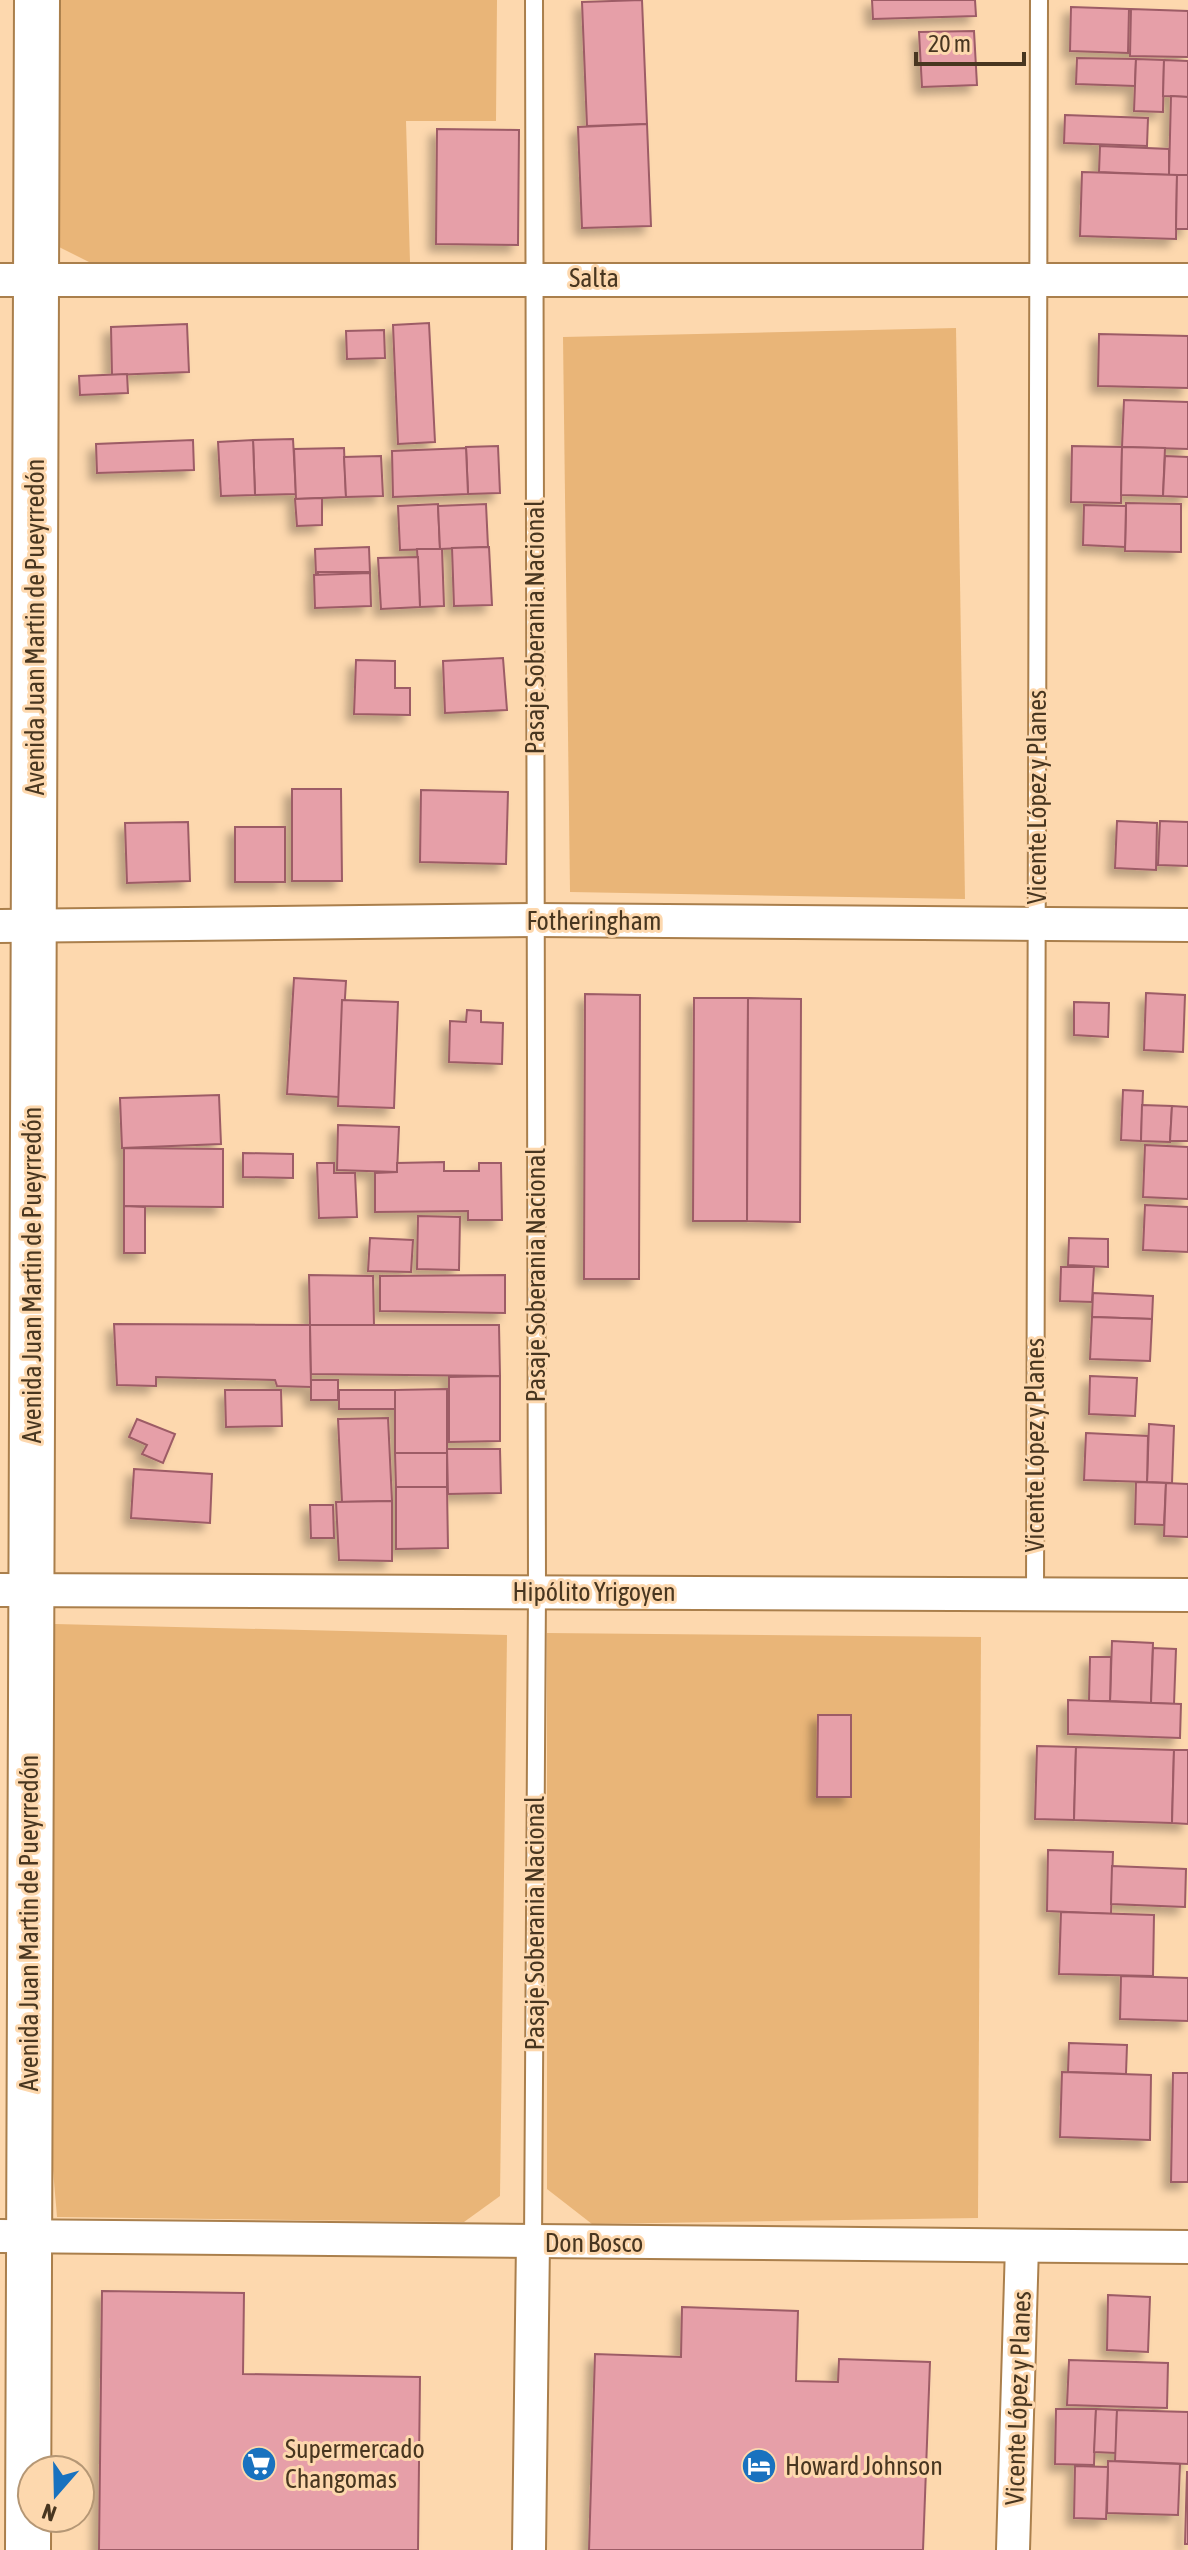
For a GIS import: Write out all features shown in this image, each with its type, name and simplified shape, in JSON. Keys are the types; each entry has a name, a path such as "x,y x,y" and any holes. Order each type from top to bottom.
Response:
{"main road":[{"name":"Avenida Juan Martin de Pueyrredón","path":"28,2550 14,2236 18,280 38,237 37,0"}],"street":[{"name":"Salta","path":"18,280 1188,280"},
{"name":"Fotheringham","path":"17,926 536,920 1188,925"},
{"name":"Hipólito Yrigoyen","path":"15,1590 1188,1595"},
{"name":"Don Bosco","path":"14,2236 1188,2247"},
{"name":"Pasaje Soberania Nacional","path":"529,2550 533,2242"},
{"name":"Vicente López y Planes","path":"1013,2550 1022,2246"}],"lane":[{"name":"Pasaje Soberania Nacional","path":"533,2242 537,1591 534,0"},
{"name":"Vicente López y Planes","path":"1035,1594 1039,0"}],"shaded area":[{"path":"52,0 497,0 496,121 406,121 410,262 105,270 57,246"},
{"path":"956,328 965,899 570,892 563,337"},
{"path":"55,1624 507,1635 500,2196 464,2222 57,2217 44,2062"},
{"path":"547,1633 981,1637 978,2218 592,2224 547,2189"}],"building":[{"path":"642,0 647,124 587,126 582,2"},
{"path":"872,0 975,0 976,16 873,19"},
{"path":"1071,7 1129,9 1128,53 1070,51"},
{"path":"1131,9 1188,11 1188,57 1130,56"},
{"path":"974,31 977,85 922,87 919,32"},
{"path":"1077,58 1136,59 1135,86 1076,84"},
{"path":"1136,59 1164,60 1163,112 1134,111"},
{"path":"1164,60 1188,61 1188,97 1163,96"},
{"path":"1171,96 1188,97 1188,175 1169,175"},
{"path":"1065,115 1148,118 1147,146 1064,143"},
{"path":"647,124 651,226 582,228 578,127"},
{"path":"437,129 519,130 518,245 436,244"},
{"path":"1100,146 1169,149 1169,175 1099,172"},
{"path":"1082,172 1177,175 1176,239 1080,236"},
{"path":"1177,175 1188,175 1188,229 1176,229"},
{"path":"429,323 435,442 398,444 393,325"},
{"path":"187,324 189,372 112,375 111,327"},
{"path":"384,330 385,358 347,359 346,331"},
{"path":"1099,334 1188,336 1188,388 1098,386"},
{"path":"127,374 128,393 80,395 79,376"},
{"path":"1124,400 1188,402 1188,449 1122,447"},
{"path":"293,439 296,494 255,495 253,440"},
{"path":"193,440 194,470 97,473 96,444"},
{"path":"253,440 255,495 221,496 218,442"},
{"path":"498,446 500,493 468,494 466,447"},
{"path":"1072,446 1122,447 1121,503 1071,502"},
{"path":"1122,447 1165,448 1163,496 1121,495"},
{"path":"344,448 346,497 296,499 294,449"},
{"path":"466,448 468,494 393,497 392,451"},
{"path":"381,456 383,496 346,497 344,457"},
{"path":"1165,456 1188,457 1188,497 1163,496"},
{"path":"322,498 322,525 297,526 295,499"},
{"path":"1126,503 1181,504 1181,552 1125,551"},
{"path":"438,504 440,549 400,550 398,506"},
{"path":"486,504 488,547 440,549 438,506"},
{"path":"1084,505 1126,506 1125,547 1083,545"},
{"path":"369,547 370,573 316,575 315,549"},
{"path":"489,547 492,605 454,606 452,548"},
{"path":"417,549 442,549 444,606 420,607"},
{"path":"418,557 420,607 381,609 378,558"},
{"path":"318,572 369,572 368,605 317,604"},
{"path":"370,573 371,606 315,608 314,575"},
{"path":"503,658 507,710 445,713 443,661"},
{"path":"356,660 395,661 395,688 410,688 410,715 354,714"},
{"path":"292,789 341,789 342,881 292,881"},
{"path":"421,790 508,792 506,864 420,862"},
{"path":"1117,821 1157,823 1156,870 1115,868"},
{"path":"1160,821 1188,822 1188,866 1158,865"},
{"path":"188,822 190,881 127,883 125,823"},
{"path":"235,827 285,827 285,882 235,882"},
{"path":"294,978 346,981 339,1097 287,1094"},
{"path":"1146,993 1185,995 1183,1052 1144,1050"},
{"path":"585,994 640,995 639,1279 584,1279"},
{"path":"694,998 748,998 747,1221 693,1221"},
{"path":"748,998 801,999 800,1222 747,1221"},
{"path":"342,1000 398,1002 394,1108 338,1106"},
{"path":"1074,1002 1109,1003 1108,1037 1074,1035"},
{"path":"467,1010 481,1011 481,1022 503,1023 502,1064 449,1062 450,1021 466,1022"},
{"path":"1123,1090 1143,1091 1141,1141 1121,1140"},
{"path":"219,1095 221,1144 122,1148 120,1098"},
{"path":"1142,1105 1172,1106 1170,1142 1141,1141"},
{"path":"1172,1106 1188,1107 1188,1141 1170,1141"},
{"path":"338,1125 399,1127 397,1172 337,1170"},
{"path":"1145,1145 1188,1147 1188,1199 1143,1197"},
{"path":"124,1148 223,1149 223,1207 124,1206"},
{"path":"243,1153 293,1154 293,1178 243,1177"},
{"path":"444,1162 444,1171 479,1171 479,1163 501,1163 502,1220 468,1220 468,1211 375,1212 375,1173 397,1172 397,1163"},
{"path":"317,1163 334,1163 334,1173 355,1173 357,1217 319,1218"},
{"path":"1145,1205 1188,1207 1188,1252 1143,1250"},
{"path":"124,1206 145,1207 145,1253 124,1253"},
{"path":"418,1216 460,1217 459,1270 417,1269"},
{"path":"370,1238 413,1240 411,1272 368,1271"},
{"path":"1069,1238 1108,1239 1108,1267 1068,1265"},
{"path":"1061,1267 1094,1267 1092,1302 1060,1301"},
{"path":"309,1275 373,1276 374,1326 310,1325"},
{"path":"505,1275 505,1313 380,1311 380,1276"},
{"path":"1093,1293 1153,1296 1152,1319 1092,1317"},
{"path":"1092,1317 1152,1319 1150,1361 1090,1359"},
{"path":"114,1324 310,1325 311,1387 277,1386 275,1380 156,1377 156,1386 117,1385"},
{"path":"310,1325 499,1325 500,1376 311,1374"},
{"path":"500,1376 500,1441 449,1442 449,1377"},
{"path":"1090,1376 1137,1378 1135,1416 1089,1414"},
{"path":"311,1380 338,1380 338,1400 311,1400"},
{"path":"447,1389 447,1453 395,1453 395,1390"},
{"path":"225,1390 281,1390 282,1426 226,1427"},
{"path":"339,1390 395,1390 395,1409 339,1409"},
{"path":"388,1418 392,1501 342,1502 338,1419"},
{"path":"137,1419 175,1434 163,1463 142,1454 147,1445 129,1437"},
{"path":"1149,1424 1174,1426 1172,1483 1147,1482"},
{"path":"1086,1433 1148,1436 1147,1482 1084,1480"},
{"path":"447,1449 500,1449 501,1493 448,1494"},
{"path":"395,1453 447,1453 447,1487 396,1487"},
{"path":"134,1469 212,1474 210,1523 131,1518"},
{"path":"1136,1482 1166,1483 1164,1525 1135,1524"},
{"path":"1166,1483 1188,1484 1188,1537 1164,1536"},
{"path":"396,1487 447,1487 448,1548 396,1549"},
{"path":"392,1501 392,1561 339,1560 336,1502"},
{"path":"310,1505 333,1505 334,1538 311,1538"},
{"path":"1112,1641 1153,1643 1151,1703 1110,1701"},
{"path":"1153,1648 1176,1649 1174,1704 1151,1703"},
{"path":"1090,1657 1111,1657 1110,1701 1089,1701"},
{"path":"1068,1700 1181,1704 1180,1738 1068,1734"},
{"path":"818,1715 851,1715 851,1797 817,1797"},
{"path":"1037,1746 1076,1747 1074,1820 1035,1819"},
{"path":"1076,1747 1174,1750 1172,1823 1074,1820"},
{"path":"1174,1750 1188,1750 1188,1824 1172,1823"},
{"path":"1048,1850 1113,1852 1111,1914 1047,1911"},
{"path":"1112,1866 1186,1869 1185,1907 1111,1904"},
{"path":"1061,1912 1154,1915 1153,1976 1059,1974"},
{"path":"1121,1976 1188,1978 1188,2021 1120,2019"},
{"path":"1069,2043 1127,2045 1126,2074 1068,2072"},
{"path":"1062,2072 1151,2075 1150,2140 1060,2137"},
{"path":"1173,2073 1188,2073 1188,2182 1171,2182"},
{"name":"Supermercado Changomas","path":"102,2291 244,2293 243,2374 420,2377 418,2550 99,2550"},
{"path":"1108,2295 1150,2297 1148,2352 1107,2350"},
{"name":"Howard Johnson","path":"682,2307 798,2311 796,2381 838,2382 839,2359 930,2362 923,2550 589,2550 595,2354 681,2357"},
{"path":"1069,2360 1168,2363 1167,2408 1067,2405"},
{"path":"1056,2409 1096,2409 1094,2465 1055,2464"},
{"path":"1096,2409 1117,2410 1116,2453 1094,2452"},
{"path":"1117,2410 1188,2412 1188,2464 1115,2461"},
{"path":"1108,2461 1180,2464 1178,2515 1107,2513"},
{"path":"1075,2466 1108,2467 1106,2519 1074,2518"},
{"path":"1187,2472 1188,2544 1185,2544"}],"place":[{"name":"Supermercado Changomas","path":"259,2464"},
{"name":"Howard Johnson","path":"759,2466"}]}
